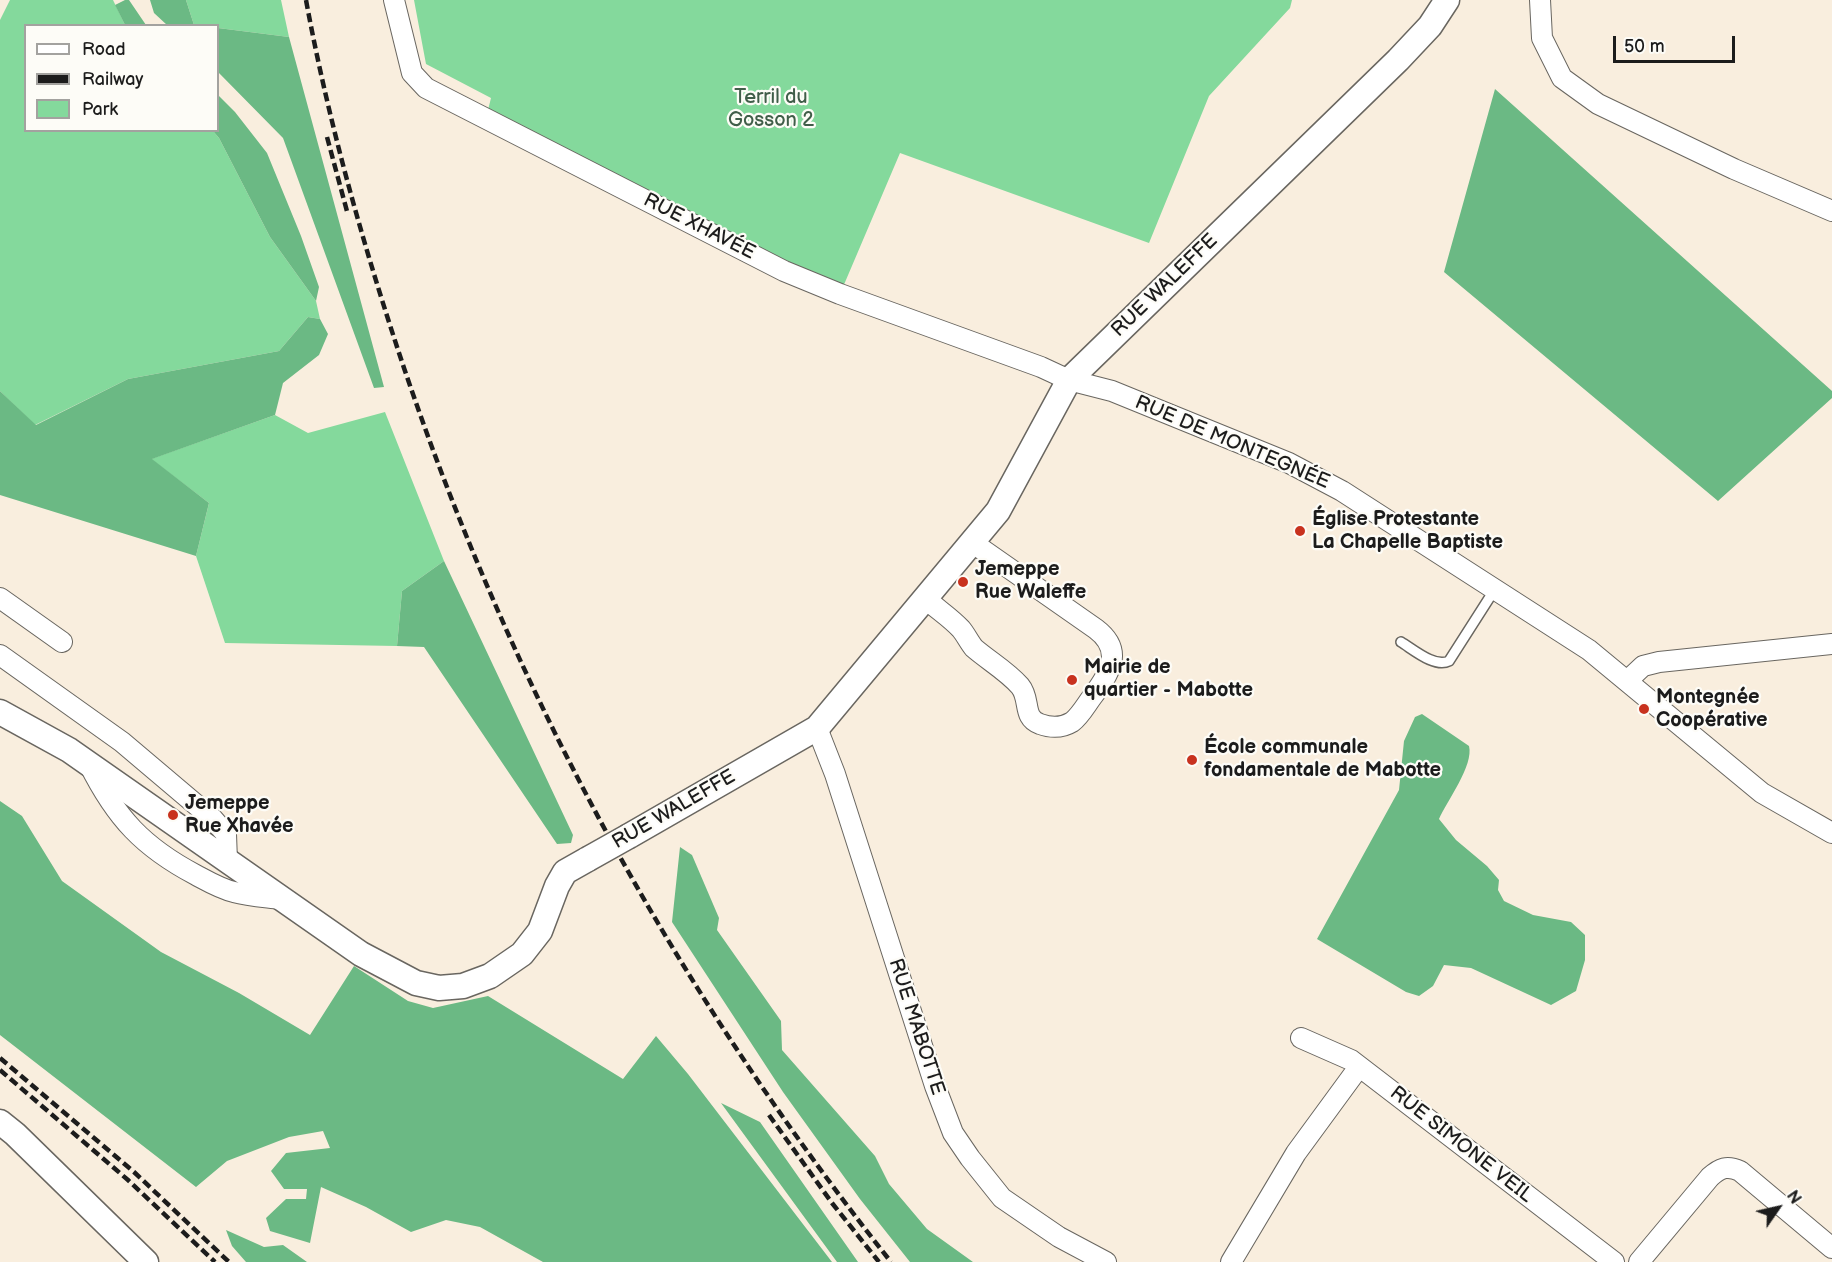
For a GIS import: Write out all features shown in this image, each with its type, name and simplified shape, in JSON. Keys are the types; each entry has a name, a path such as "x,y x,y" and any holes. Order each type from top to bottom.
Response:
{"street":[{"name":"RUE XHAVÉE","path":"394,0 412,74 426,88 784,271 840,294 1041,367 1070,380"},
{"name":"RUE WALEFFE","path":"0,712 69,750 361,954 416,983 439,988 463,986 490,976 522,954 540,931 557,886 565,872 817,728 998,511 1070,380 1398,60 1431,26 1447,0"},
{"path":"1540,0 1542,38 1562,78 1598,104 1734,169 1832,211"},
{"name":"RUE DE MONTEGNÉE","path":"1070,380 1112,391 1313,474 1376,511 1582,645 1762,793 1832,833"},
{"path":"926,599 960,628 972,646 1020,686 1026,696 1029,716 1034,722 1058,727 1076,718 1107,676 1112,661 1108,642 1096,629 973,543"},
{"path":"0,598 62,642"},
{"path":"1627,681 1643,666 1659,662 1832,644"},
{"path":"0,656 122,742 213,819 226,834 227,861"},
{"name":"RUE MABOTTE","path":"817,728 835,774 935,1086 953,1133 1002,1198 1059,1237 1106,1262"},
{"path":"89,764 116,812 152,848 176,865 218,887 236,893 283,899"},
{"name":"RUE SIMONE VEIL","path":"1301,1038 1339,1054 1359,1067 1614,1262"},
{"path":"1231,1262 1296,1153 1359,1067"},
{"path":"0,1122 146,1262"},
{"path":"1638,1262 1710,1177 1726,1167 1740,1172 1832,1248"}],"lane":[{"path":"1401,642 1436,663 1443,664 1449,661 1495,588"}],"green space":[{"path":"10,0 113,0 125,24 24,24 24,132 214,132 270,237 316,301 320,319 308,317 279,351 128,379 35,425 0,391 0,20"},
{"path":"129,0 145,24 124,24 115,5"},
{"path":"150,0 186,0 194,24 166,24 154,13"},
{"path":"186,0 281,0 289,37 219,28 219,24 194,24"},
{"name":"Terril du Gosson 2","path":"414,0 1292,0 1290,8 1209,96 1149,243 900,153 840,294 488,110 491,98 426,64"},
{"path":"219,28 289,37 384,387 374,388 283,138 219,73"},
{"path":"1495,89 1832,391 1832,398 1718,501 1444,272"},
{"path":"219,96 235,112 267,153 319,287 316,301 270,237 214,132 219,132"},
{"path":"308,317 320,319 328,334 319,355 283,383 275,415 152,459 209,503 196,556 0,495 0,391 36,425 128,379 279,351"},
{"path":"385,412 444,561 402,591 397,646 225,643 196,556 209,503 151,459 275,415 308,433"},
{"path":"444,561 573,835 571,843 557,844 424,647 397,646 402,591"},
{"path":"1422,714 1469,746 1468,763 1464,773 1439,819 1456,840 1487,866 1499,880 1498,890 1504,901 1533,915 1571,922 1585,935 1585,960 1576,991 1551,1005 1471,968 1444,965 1433,986 1419,996 1406,992 1317,939 1399,790 1404,741 1415,717"},
{"path":"0,801 22,816 62,881 161,952 239,993 310,1035 354,966 408,1001 433,1008 488,996 623,1079 656,1036 688,1074 832,1262 543,1262 480,1227 446,1220 411,1232 366,1207 321,1187 310,1243 270,1231 266,1218 286,1199 306,1199 307,1189 284,1189 271,1171 286,1153 330,1148 323,1131 289,1137 227,1161 196,1187 0,1035"},
{"path":"680,847 692,855 719,918 717,930 781,1021 782,1050 875,1156 889,1184 927,1229 973,1262 910,1262 860,1199 783,1092 672,922"},
{"path":"721,1103 760,1122 858,1262 837,1262"},
{"path":"226,1230 264,1247 283,1245 307,1262 246,1262 232,1246"}],"railway":[{"path":"306,0 325,93 375,277 404,368 448,489 496,607 550,723 608,836 672,946 740,1054 813,1159 891,1262"},
{"path":"327,137 348,215"},
{"path":"0,1058 134,1172 229,1262"},
{"path":"0,1070 128,1180 215,1262"},
{"path":"769,1115 832,1203 879,1262"}],"place":[{"name":"Église Protestante La Chapelle Baptiste","path":"1300,531"},
{"name":"Jemeppe Rue Waleffe","path":"963,582"},
{"name":"Mairie de quartier - Mabotte","path":"1072,680"},
{"name":"Montegnée Coopérative","path":"1644,709"},
{"name":"École communale fondamentale de Mabotte","path":"1192,760"},
{"name":"Jemeppe Rue Xhavée","path":"173,815"}]}
